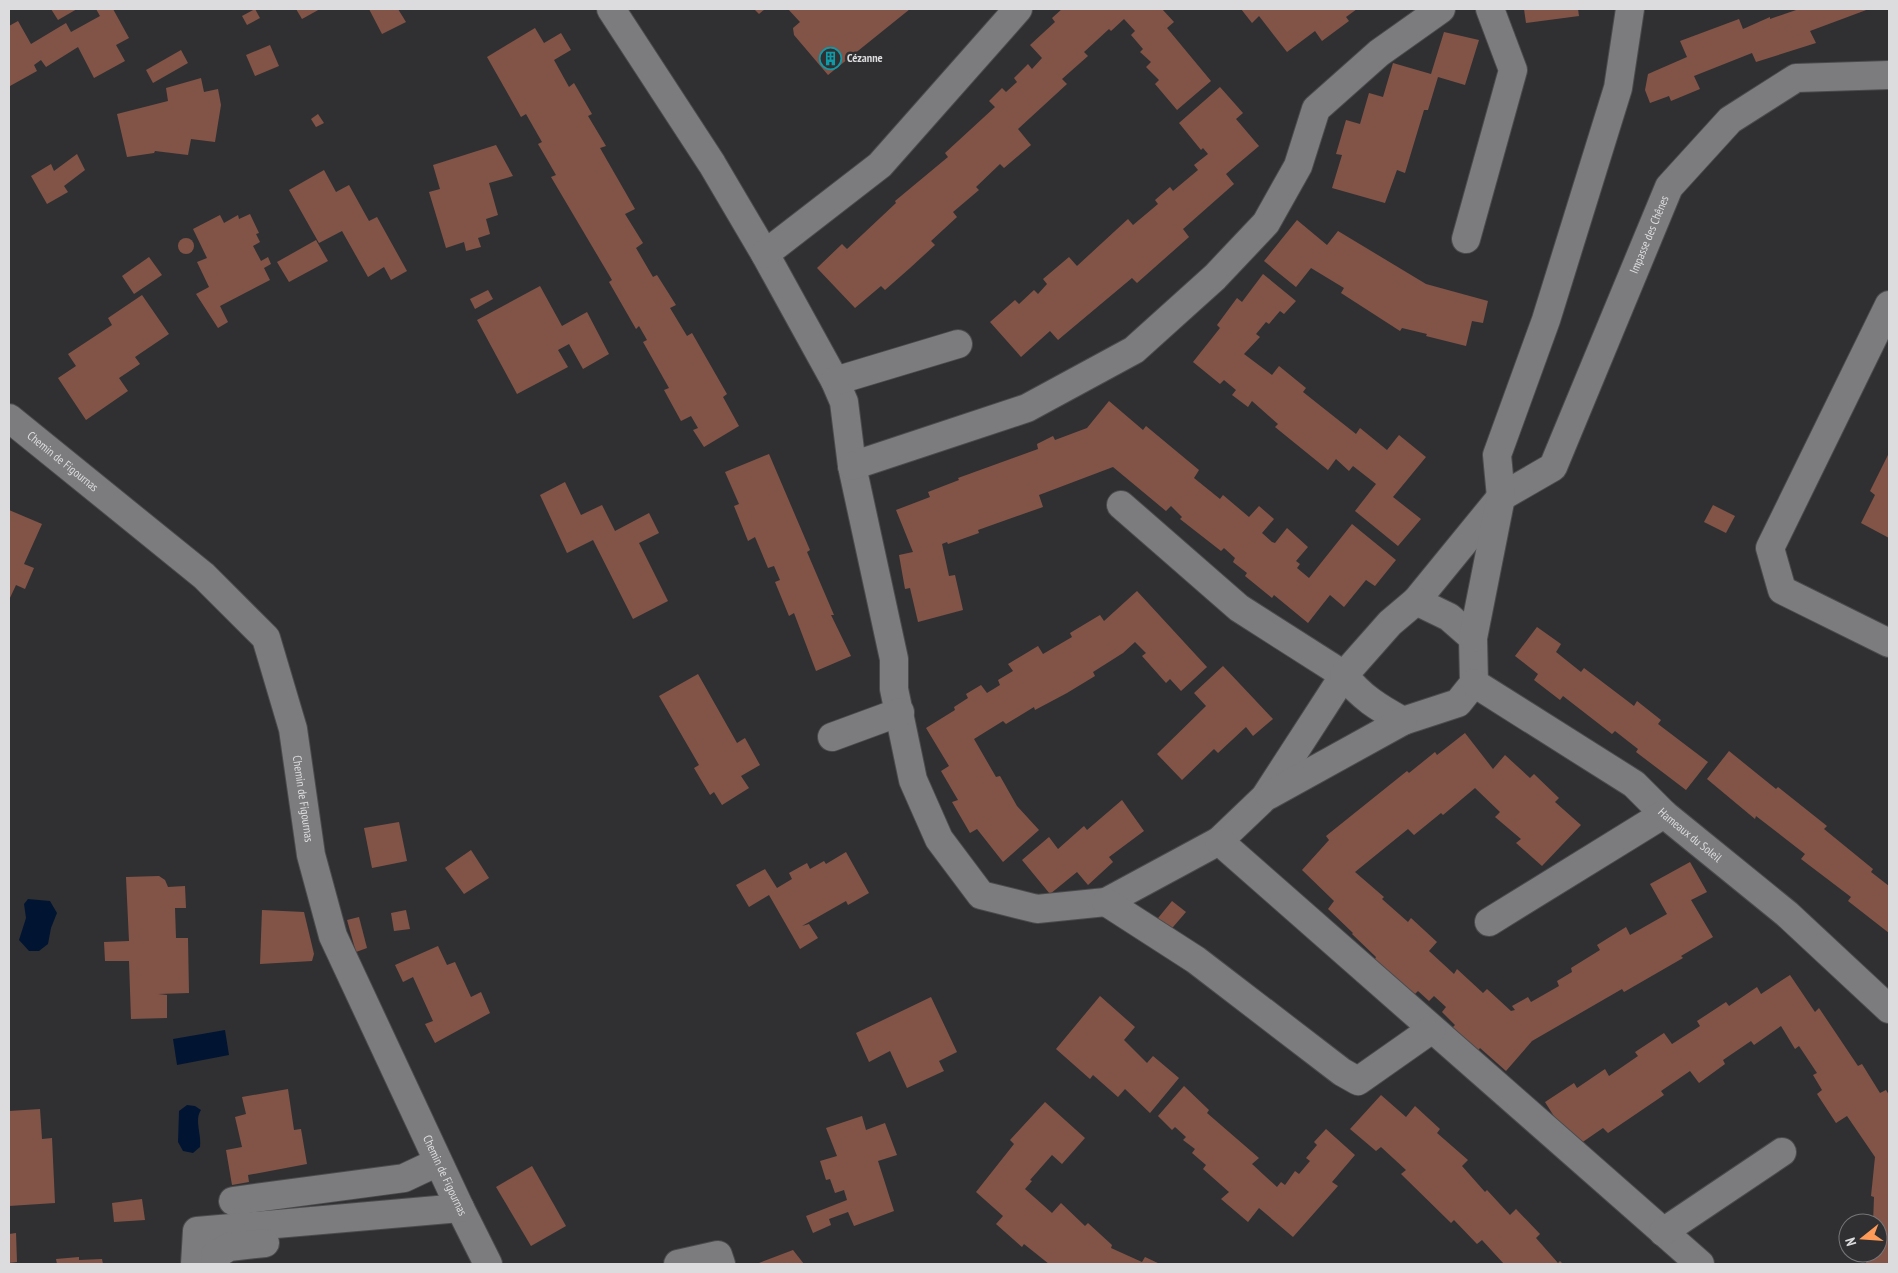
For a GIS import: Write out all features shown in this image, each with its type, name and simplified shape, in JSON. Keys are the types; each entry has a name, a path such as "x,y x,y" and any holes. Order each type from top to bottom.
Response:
{"street":[{"path":"611,9 712,164 765,254 835,381 844,402 852,466 894,659 894,689 913,780 939,839 981,895 1037,909 1106,902 1219,841 1265,797 1344,674 1390,623 1416,601 1501,496"},
{"path":"765,254 880,165 1018,9"},
{"path":"852,466 1027,408 1134,350 1216,277 1266,223 1298,166 1316,109 1379,52 1441,9"},
{"path":"1466,240 1513,70 1490,9"},
{"path":"1265,797 1403,721 1458,703 1474,683 1474,638 1501,496 1497,455 1546,320 1618,88 1630,9"},
{"name":"Impasse des Chênes","path":"1501,496 1553,467 1668,187 1730,120 1796,78 1889,75"},
{"path":"1889,305 1770,548 1782,590 1889,643"},
{"path":"835,381 958,344"},
{"name":"Chemin de Figournas","path":"9,418 204,576 266,638 294,729 311,855 334,936 438,1162 488,1264"},
{"path":"1121,506 1239,608 1344,674 1356,691 1373,705 1403,721"},
{"path":"1416,601 1449,617 1474,638"},
{"name":"Hameaux du Soleil","path":"1474,683 1634,784 1664,814 1787,914 1889,1009"},
{"path":"832,737 900,712"},
{"path":"1489,922 1664,814"},
{"path":"1219,841 1700,1264"},
{"path":"1106,902 1196,960 1342,1072 1358,1080 1432,1029"},
{"path":"1663,1232 1782,1152"},
{"path":"233,1201 404,1178 438,1162"},
{"path":"195,1264 197,1231 464,1216"},
{"path":"216,1264 215,1255 229,1247 464,1216"},
{"path":"678,1264 718,1255 721,1264"}],"water":[{"path":"28,899 50,901 57,913 51,928 48,944 39,951 29,951 19,940 26,918 24,904"},
{"path":"225,1030 229,1055 177,1065 173,1039"},
{"path":"187,1105 195,1106 201,1110 198,1118 200,1147 193,1153 183,1151 178,1142 179,1111"}],"building":[{"path":"51,9 77,9 58,20"},
{"path":"96,9 113,9 129,38 116,45 125,61 94,78 78,47 46,67 41,60 34,65 37,71 10,86 9,26 18,21 31,44 66,23 71,32 100,16"},
{"path":"255,9 260,18 247,25 242,16"},
{"path":"296,9 320,9 302,19"},
{"path":"369,9 398,9 406,22 382,34"},
{"path":"754,9 765,9 759,14"},
{"name":"Cézanne","path":"788,9 910,9 828,75 794,35 793,28 800,22"},
{"path":"1062,9 1162,9 1174,22 1167,28 1211,81 1177,110 1155,84 1159,80 1146,67 1151,62 1140,52 1143,49 1131,35 1135,31 1124,19 1111,31 1109,29 1084,52 1088,56 1062,79 1067,84 1018,129 1031,145 1004,168 1000,164 976,187 979,190 953,212 957,217 931,241 935,245 885,290 881,286 855,308 817,268 842,244 847,249 896,203 895,201 948,157 945,153 995,107 989,101 1002,88 1006,92 1017,82 1014,78 1028,64 1032,69 1042,58 1030,45 1055,22 1052,18"},
{"path":"1241,9 1357,9 1346,17 1349,21 1322,41 1315,31 1287,52 1259,16 1252,23"},
{"path":"1524,9 1578,9 1579,16 1526,23"},
{"path":"1799,9 1869,9 1810,31 1816,43 1756,62 1752,53 1694,76 1700,89 1671,101 1669,96 1650,103 1645,90 1648,74 1687,57 1680,41 1739,19 1743,29 1770,17 1770,19"},
{"path":"535,28 544,43 561,33 571,50 554,60 569,87 574,83 592,114 588,116 606,146 600,148 635,209 625,214 643,243 636,248 653,277 657,275 676,305 670,308 687,336 692,333 727,394 723,397 739,426 704,447 693,430 698,428 691,416 681,421 664,390 669,388 643,342 647,340 639,326 636,329 609,282 612,280 551,177 556,175 538,144 542,142 526,114 521,117 487,57"},
{"path":"1444,32 1479,40 1465,85 1438,77 1428,110 1424,110 1405,173 1397,170 1385,203 1332,188 1342,155 1336,154 1346,120 1360,124 1369,93 1383,97 1393,63 1431,74"},
{"path":"270,45 279,66 255,76 246,55"},
{"path":"181,50 188,63 153,83 146,70"},
{"path":"201,78 204,92 218,89 221,105 215,142 191,139 188,155 155,151 154,153 127,157 117,114 168,101 166,88"},
{"path":"1220,87 1243,113 1236,119 1259,146 1226,174 1234,184 1183,229 1189,237 1137,283 1132,278 1058,340 1050,331 1021,357 990,322 1015,300 1019,304 1034,290 1038,294 1047,284 1043,279 1069,257 1077,266 1128,219 1133,225 1158,204 1155,200 1170,187 1173,191 1198,170 1194,165 1208,154 1203,148 1201,150 1179,123"},
{"path":"318,114 324,123 316,127 311,119"},
{"path":"496,145 513,176 489,183 498,215 486,219 490,234 478,238 481,247 466,251 464,242 446,248 429,192 440,189 433,165"},
{"path":"77,154 85,170 64,186 68,192 47,204 31,176 51,164 54,171"},
{"path":"324,170 336,192 349,185 369,221 377,217 407,271 391,280 384,267 368,277 342,231 319,243 289,190"},
{"path":"250,214 259,233 256,234 260,242 253,246 261,261 268,257 271,264 264,268 270,280 220,306 228,322 218,328 196,294 209,287 197,262 207,258 193,229 220,215 224,223 238,215 239,219"},
{"path":"1297,220 1327,245 1338,231 1426,284 1488,301 1483,323 1472,321 1466,346 1402,328 1400,331 1341,293 1344,288 1311,268 1296,287 1264,261"},
{"path":"183,238 189,238 194,243 192,252 183,254 178,249 178,243"},
{"path":"316,240 328,261 289,282 277,262"},
{"path":"149,257 162,275 134,294 122,276"},
{"path":"1263,274 1296,301 1284,314 1280,311 1269,324 1266,322 1256,334 1260,337 1244,354 1272,375 1279,366 1306,388 1303,392 1356,434 1360,428 1387,450 1399,435 1426,457 1393,497 1421,519 1398,546 1355,511 1376,484 1353,466 1349,471 1336,459 1328,470 1275,427 1278,424 1252,401 1248,407 1232,395 1236,390 1224,380 1220,384 1193,362 1220,328 1217,325 1237,298 1242,302"},
{"path":"540,286 562,326 587,312 609,354 583,369 569,344 558,350 568,367 517,394 477,320"},
{"path":"488,290 493,299 475,309 470,299"},
{"path":"142,295 169,334 135,357 140,364 119,378 128,391 86,420 58,378 76,366 68,354 112,325 108,318"},
{"path":"1109,401 1143,430 1146,426 1199,470 1194,478 1220,499 1223,495 1249,517 1259,506 1274,519 1262,533 1272,542 1275,543 1287,528 1308,547 1296,561 1300,564 1297,568 1309,578 1352,524 1396,560 1375,586 1366,580 1344,607 1330,595 1308,623 1274,595 1272,598 1245,576 1247,573 1233,562 1235,558 1224,548 1221,551 1180,519 1182,517 1171,506 1166,511 1113,467 1039,495 1043,507 978,530 979,533 948,544 947,542 942,544 949,576 955,575 963,610 918,622 910,588 905,589 899,555 913,552 896,510 930,497 928,492 959,480 958,478 1038,449 1037,444 1053,436 1055,440 1087,428"},
{"path":"1889,453 1889,538 1861,523 1875,495 1870,491"},
{"path":"769,454 810,550 807,552 834,615 831,615 851,656 816,671 794,613 789,616 775,582 780,580 774,566 768,568 755,537 748,541 734,506 739,504 725,472"},
{"path":"565,482 581,515 602,505 615,531 649,513 659,533 639,543 668,601 633,619 593,540 567,553 540,495"},
{"path":"1713,505 1735,516 1726,533 1704,522"},
{"path":"9,510 42,524 24,564 34,568 25,589 16,585 9,600"},
{"path":"1137,591 1207,667 1181,691 1170,679 1166,683 1142,656 1146,653 1135,642 1123,653 1093,672 1095,676 1067,693 1035,710 1034,707 1006,724 1003,721 974,739 996,777 1000,776 1017,806 1039,830 1003,862 977,829 970,833 952,802 958,800 941,771 949,766 926,728 955,710 954,707 968,698 966,694 981,685 987,693 1000,685 998,680 1013,671 1008,664 1038,646 1043,654 1072,637 1070,633 1100,615 1104,621"},
{"path":"1537,627 1561,644 1556,652 1581,672 1584,668 1634,706 1637,701 1661,720 1658,724 1708,762 1686,790 1636,752 1638,749 1615,731 1612,734 1563,696 1560,700 1534,680 1538,674 1515,656"},
{"path":"1223,666 1273,719 1253,736 1246,727 1218,753 1214,749 1182,780 1157,754 1206,706 1194,693"},
{"path":"698,674 737,743 745,738 760,765 741,776 749,788 722,805 714,792 710,795 694,768 699,765 659,696"},
{"path":"1465,733 1493,769 1505,755 1530,778 1534,774 1559,798 1555,802 1581,825 1542,866 1516,843 1521,839 1495,817 1500,812 1475,788 1443,815 1441,813 1414,835 1408,829 1355,872 1384,897 1382,899 1408,922 1411,918 1437,942 1429,951 1454,974 1457,969 1483,993 1487,989 1511,1011 1515,1010 1512,1006 1528,997 1531,1002 1559,986 1557,981 1572,972 1571,968 1600,950 1597,945 1626,927 1630,935 1667,914 1650,884 1690,862 1707,892 1691,900 1713,937 1681,956 1683,958 1624,992 1622,989 1532,1041 1506,1071 1480,1048 1476,1053 1450,1030 1455,1025 1442,1012 1446,1007 1434,996 1429,1001 1418,991 1414,995 1375,959 1376,957 1328,909 1334,901 1302,870 1329,840 1326,836 1407,771 1409,773 1435,752 1437,755"},
{"path":"1729,751 1776,789 1778,787 1827,826 1824,829 1873,869 1871,872 1889,886 1889,933 1848,901 1851,897 1801,859 1805,854 1756,816 1755,819 1707,779"},
{"path":"1122,800 1144,831 1109,857 1113,862 1088,885 1077,872 1050,894 1022,860 1049,837 1058,849 1084,826 1087,830"},
{"path":"399,822 407,861 372,868 364,828"},
{"path":"471,850 489,878 464,894 445,868"},
{"path":"846,852 869,893 848,905 846,901 802,926 809,924 818,938 800,949 769,895 749,907 736,885 765,869 777,888 792,879 789,873 807,863 810,869 824,861 826,864"},
{"path":"159,876 165,880 168,887 185,886 186,908 175,908 176,938 188,938 189,993 158,994 167,995 167,1018 131,1019 129,961 105,961 104,942 129,941 126,877"},
{"path":"1172,901 1186,912 1167,934 1154,923"},
{"path":"262,910 304,912 314,954 312,961 260,964"},
{"path":"406,910 410,929 394,931 391,913"},
{"path":"359,917 367,948 356,952 347,920"},
{"path":"438,946 447,965 455,962 471,997 481,992 490,1013 435,1043 425,1024 433,1021 413,977 403,982 395,965"},
{"path":"1790,975 1815,1012 1819,1008 1858,1066 1862,1064 1880,1093 1886,1090 1889,1095 1889,1264 1866,1264 1888,1263 1888,1213 1873,1213 1874,1197 1871,1196 1875,1157 1847,1116 1836,1123 1817,1094 1822,1090 1813,1075 1817,1073 1799,1046 1795,1049 1781,1026 1754,1045 1751,1041 1723,1060 1725,1064 1699,1083 1690,1071 1661,1091 1664,1095 1608,1133 1603,1128 1574,1148 1545,1102 1574,1083 1577,1088 1605,1069 1609,1076 1638,1056 1635,1052 1664,1033 1672,1044 1700,1026 1697,1021 1726,1002 1729,1006 1757,987 1761,994"},
{"path":"1100,996 1135,1027 1124,1040 1147,1063 1153,1056 1179,1078 1150,1113 1125,1089 1118,1097 1093,1075 1090,1079 1056,1049"},
{"path":"931,997 957,1052 939,1061 944,1071 907,1088 890,1051 869,1062 856,1033"},
{"path":"1184,1086 1209,1110 1207,1113 1259,1158 1252,1164 1277,1187 1281,1182 1285,1185 1295,1171 1299,1174 1310,1161 1306,1158 1317,1145 1314,1142 1326,1129 1355,1155 1332,1182 1338,1186 1293,1237 1259,1208 1248,1222 1221,1199 1229,1192 1203,1169 1206,1165 1192,1153 1195,1149 1183,1140 1186,1137 1175,1127 1172,1130 1158,1116"},
{"path":"288,1089 294,1130 301,1129 307,1164 248,1175 249,1182 232,1185 226,1150 242,1147 235,1117 246,1114 242,1097"},
{"path":"1381,1095 1406,1117 1415,1106 1440,1129 1437,1133 1468,1160 1462,1166 1485,1192 1487,1190 1510,1215 1516,1209 1540,1234 1536,1238 1558,1263 1560,1261 1563,1264 1504,1264 1482,1240 1477,1244 1454,1220 1451,1223 1401,1174 1406,1170 1381,1147 1376,1151 1350,1129"},
{"path":"1045,1102 1085,1138 1062,1164 1052,1155 1030,1180 1032,1181 1025,1189 1052,1213 1061,1203 1085,1226 1088,1223 1112,1245 1111,1248 1142,1262 1145,1257 1160,1264 1049,1264 1024,1244 1022,1247 996,1224 1003,1216 976,1192 1014,1144 1010,1140"},
{"path":"40,1109 42,1139 52,1138 55,1203 9,1206 9,1111"},
{"path":"862,1116 866,1130 885,1123 897,1155 878,1161 894,1211 854,1226 848,1212 829,1219 831,1225 813,1233 806,1216 847,1200 844,1190 835,1193 830,1179 826,1180 820,1161 837,1156 826,1128"},
{"path":"532,1166 566,1226 531,1246 496,1187"},
{"path":"142,1199 145,1220 114,1222 112,1203"},
{"path":"16,1233 17,1262 9,1263 9,1234"},
{"path":"793,1250 804,1264 759,1264 759,1263"},
{"path":"79,1257 79,1260 102,1259 103,1264 57,1264 56,1259"}],"place":[{"name":"Cézanne","path":"831,58"}]}
